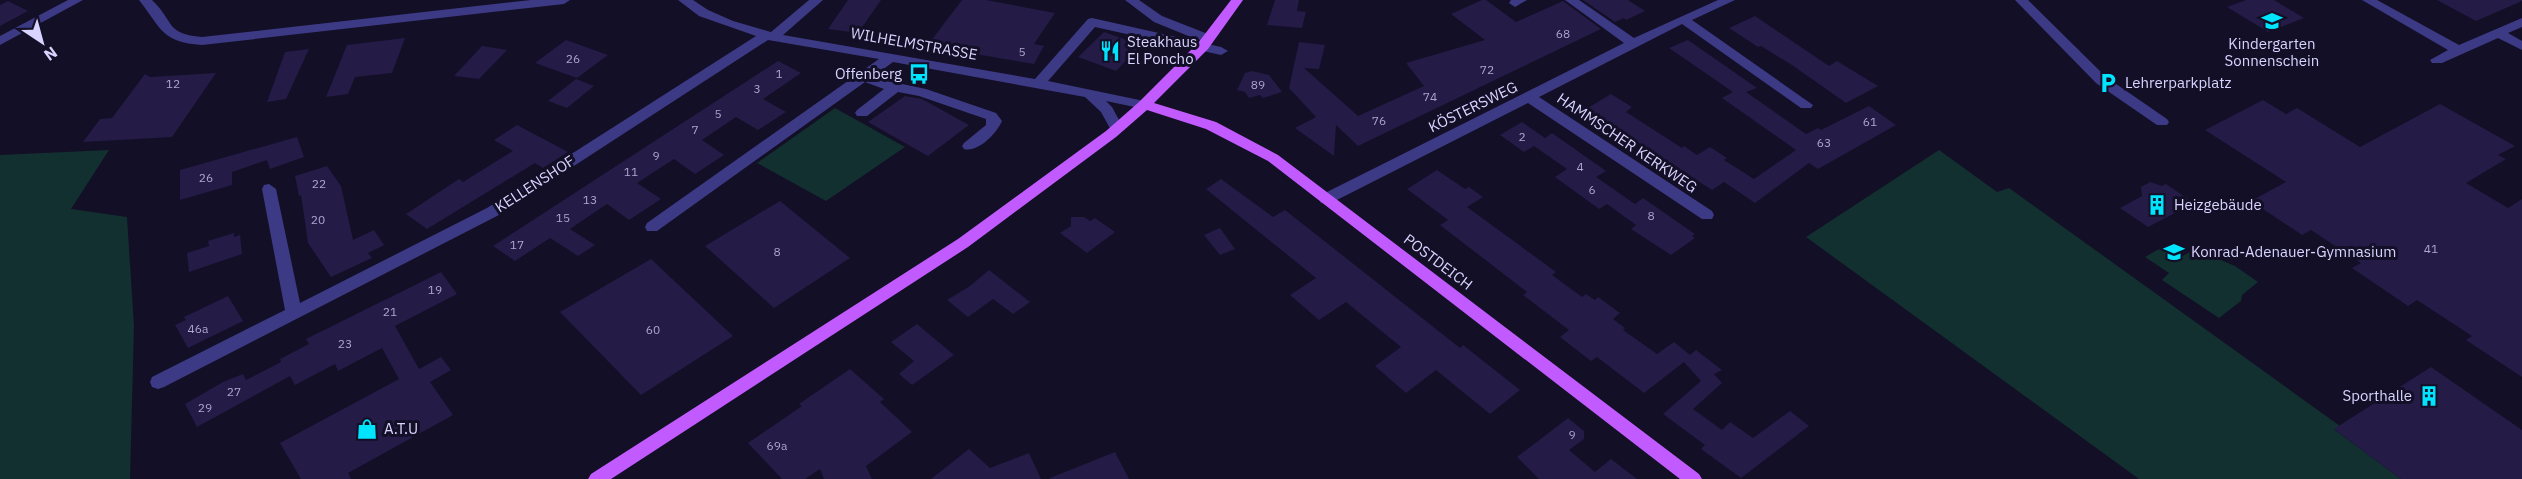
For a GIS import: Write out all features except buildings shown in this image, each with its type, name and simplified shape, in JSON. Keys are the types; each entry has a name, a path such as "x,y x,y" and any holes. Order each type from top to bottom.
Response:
{"main road":[{"path":"597,479 963,243 1117,129 1206,42 1237,0"},
{"name":"POSTDEICH","path":"1144,105 1167,109 1235,135 1273,158 1693,479"}],"street":[{"path":"0,41 77,0"},
{"path":"145,0 153,6 168,33 183,40 202,41 564,0"},
{"name":"WILHELMSTRASSE","path":"684,0 704,15 770,36 1089,93 1144,105"},
{"name":"KELLENSHOF","path":"158,382 492,212 770,36 817,0"},
{"path":"1131,0 1158,19 1221,51"},
{"path":"1571,0 1634,44"},
{"name":"KÖSTERSWEG","path":"1326,199 1683,19 1730,0"},
{"path":"2021,0 2101,80 2162,122"},
{"path":"2368,0 2459,51"},
{"path":"1683,19 1806,105"},
{"path":"1038,84 1092,22 1206,42"},
{"path":"2438,60 2522,22"},
{"path":"2499,33 2522,46"},
{"path":"652,227 891,57"},
{"path":"864,76 879,84 944,99 991,116 995,121 992,128 969,146"},
{"path":"862,113 895,88"},
{"path":"1089,93 1107,110 1117,129"},
{"name":"HAMMSCHER KERKWEG","path":"1529,97 1707,216"},
{"path":"269,189 294,314"}],"green space":[{"path":"835,108 905,147 826,201 757,163"},
{"path":"109,150 71,209 127,217 134,326 130,479 0,479 0,155"},
{"path":"1939,150 1997,192 2009,188 2340,426 2335,430 2401,479 2139,479 1806,237"},
{"path":"2164,246 2181,257 2195,249 2235,266 2258,282 2242,295 2241,301 2219,318 2162,280 2169,273 2145,257"}],"place":[{"name":"Kindergarten Sonnenschein","path":"2272,21"},
{"name":"Steakhaus El Poncho","path":"1110,51"},
{"name":"Offenberg","path":"919,74"},
{"name":"Lehrerparkplatz","path":"2108,83"},
{"name":"Heizgebäude","path":"2157,205"},
{"name":"Konrad-Adenauer-Gymnasium","path":"2174,252"},
{"name":"Sporthalle","path":"2429,396"},
{"name":"A.T.U","path":"367,429"}]}
